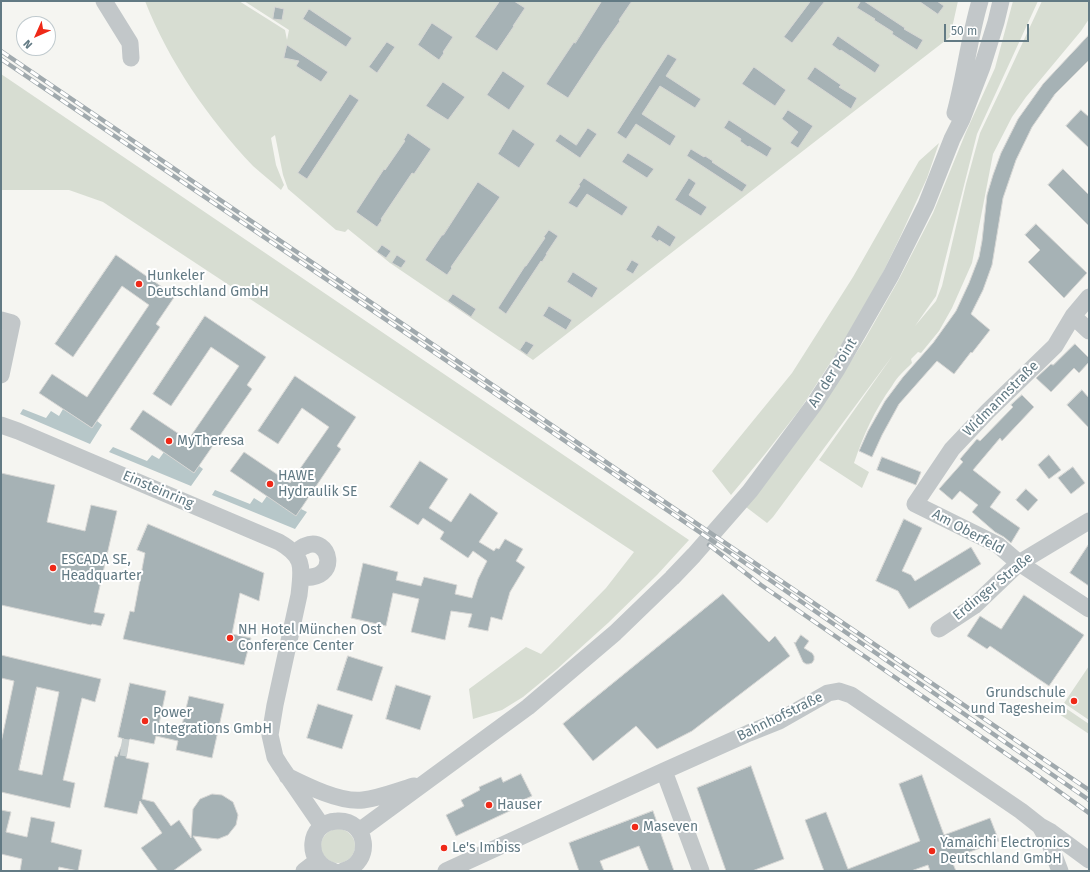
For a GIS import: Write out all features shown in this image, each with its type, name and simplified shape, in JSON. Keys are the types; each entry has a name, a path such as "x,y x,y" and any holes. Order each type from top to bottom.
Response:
{"street":[{"path":"104,1 130,43 131,58"},
{"name":"An der Point","path":"962,87 965,64 980,1"},
{"name":"An der Point","path":"952,139 955,114 962,87 992,1"},
{"name":"An der Point","path":"359,831 528,707 615,633 672,578 719,528 750,491 813,406 837,369 891,275 922,212 952,139 962,119 982,66 1001,1"},
{"name":"Widmannstraße","path":"915,504 952,449 988,411 1055,346 1074,316 1089,297"},
{"path":"1074,316 1089,331"},
{"path":"1,320 12,323 1,375"},
{"name":"Einsteinring","path":"1,425 279,542 295,553"},
{"path":"1,437 18,431"},
{"name":"Am Oberfeld","path":"915,504 998,545 1019,563 1089,609"},
{"name":"Erdinger Straße","path":"939,630 974,606 1019,563 1089,521"},
{"path":"301,577 308,578 322,574 327,567 327,554 322,547 314,544 305,546 295,553 301,567 299,594 270,735 275,757 322,826"},
{"name":"Bahnhofstraße","path":"446,871 664,771 779,721 828,693 839,691 858,699 1085,857"},
{"path":"664,771 700,871"},
{"path":"287,776 337,797 361,800 375,798 427,782"},
{"path":"333,871 328,870 317,861 312,849 314,836 318,830 328,822 335,820 348,822 354,826 359,831 364,843 362,856 351,869"},
{"path":"1040,826 1049,842 1060,871"},
{"path":"1060,871 1066,862 1085,857"},
{"path":"304,871 317,861"}],"shaded area":[{"path":"145,1 239,1 285,30 287,40 289,30 244,1 958,1 950,37 533,360 390,263 348,229 345,232 336,230 288,189 283,175 275,135 271,138 276,165 284,185 281,190 253,166 236,148 205,109 191,88 166,46"},
{"path":"1013,1 1038,1 977,134 936,296 915,326 936,301 942,286 966,184 980,133 1042,1 1089,1 1089,19 1081,31 1026,97 1012,117 993,154 972,263 952,308 939,331 921,353 918,352 911,359 912,363 894,383 880,404 870,423 854,463 869,472 862,488 819,460 893,355 767,523 746,507 827,399 865,339 898,281 933,213 966,132 995,68"},
{"path":"1,74 689,540 657,575 608,623 557,669 523,697 502,710 473,719 469,689 526,647 541,654 606,588 634,552 103,202 69,190 1,190"},
{"path":"939,143 927,178 874,291 801,408 731,495 712,471 792,373 853,277 919,161"},
{"path":"23,409 46,418 51,411 59,416 63,409 92,428 97,421 102,425 90,444 20,414"},
{"path":"113,447 147,461 152,455 159,459 164,452 194,473 199,466 203,469 191,486 109,452"},
{"path":"215,490 250,504 254,498 262,503 267,496 296,515 301,509 307,512 295,529 212,495"},
{"path":"1089,666 1089,720 1064,703"},
{"path":"1064,707 1089,724 1089,734 1059,714"},
{"path":"335,829 341,829 345,830 352,836 355,846 354,853 348,860 341,863 335,863 331,862 324,856 321,849 321,843 322,839 328,832"}],"building":[{"path":"500,1 514,1 525,8 497,51 475,37"},
{"path":"602,1 632,1 568,98 546,84"},
{"path":"811,1 825,1 792,43 784,37"},
{"path":"861,1 864,1 905,28 904,29 923,40 917,50 892,34 893,32 874,20 875,19 857,8"},
{"path":"919,1 937,1 944,6 938,14"},
{"path":"275,7 284,9 282,20 273,19"},
{"path":"309,9 352,38 346,47 303,19"},
{"path":"432,23 453,37 439,60 418,45"},
{"path":"1089,35 1089,60 1055,94 1032,127 1016,160 1003,198 992,265 983,290 971,314 990,330 954,374 937,361 899,404 872,457 859,451 868,431 885,401 903,377 933,343 956,311 979,257 987,195 993,175 1001,153 1018,119 1043,84"},
{"path":"838,36 880,65 875,73 832,45"},
{"path":"387,42 395,47 377,73 369,67"},
{"path":"287,45 328,72 321,82 296,66 299,61 284,58"},
{"path":"668,54 677,59 666,76 701,99 695,108 660,86 642,114 676,136 670,146 636,124 626,139 617,133"},
{"path":"754,67 786,90 775,106 742,84"},
{"path":"815,67 841,85 839,87 857,98 851,109 807,79"},
{"path":"503,71 525,86 509,110 487,95"},
{"path":"443,82 465,97 448,120 426,106"},
{"path":"350,94 359,100 307,179 298,173"},
{"path":"788,110 813,126 798,148 790,143 798,132 782,119"},
{"path":"1081,110 1089,117 1089,148 1066,126"},
{"path":"729,120 772,148 767,157 749,146 748,147 740,141 741,139 724,128"},
{"path":"588,128 597,134 580,158 555,141 560,134 576,145"},
{"path":"513,129 535,144 519,168 498,154"},
{"path":"408,133 431,149 414,174 412,173 377,227 356,212 384,169 385,170 405,141 404,140"},
{"path":"691,149 713,161 712,162 747,185 742,192 687,156"},
{"path":"628,153 654,169 647,178 622,162"},
{"path":"1063,169 1089,195 1089,226 1048,185"},
{"path":"584,178 628,207 622,216 587,194 577,208 568,203"},
{"path":"689,178 696,183 689,195 707,207 701,216 675,200"},
{"path":"478,182 500,197 447,275 425,260"},
{"path":"1036,224 1087,273 1064,298 1028,262 1040,250 1025,235"},
{"path":"658,225 676,237 670,247 651,237"},
{"path":"549,230 558,236 506,314 498,308"},
{"path":"382,245 391,251 386,258 377,252"},
{"path":"116,255 175,296 156,324 160,327 92,428 39,393 52,374 87,397 149,305 122,286 73,357 55,344"},
{"path":"397,255 406,261 401,268 392,263"},
{"path":"632,260 639,264 633,274 626,270"},
{"path":"573,272 598,288 592,298 567,282"},
{"path":"453,294 476,309 471,317 448,301"},
{"path":"549,306 572,320 566,330 543,316"},
{"path":"205,316 266,357 247,385 252,389 194,473 130,429 143,410 188,440 239,366 211,347 171,406 153,394"},
{"path":"526,341 534,345 527,355 520,350"},
{"path":"1075,344 1089,358 1089,362 1079,373 1074,368 1051,392 1036,378 1051,364 1053,365"},
{"path":"295,376 356,417 337,446 341,449 296,516 230,471 244,452 290,483 329,427 302,408 278,444 258,431"},
{"path":"1082,390 1089,398 1089,428 1067,405"},
{"path":"1022,395 1034,407 1002,441 1000,438 973,470 1001,492 990,507 1020,528 1011,543 995,532 972,512 978,505 960,491 952,500 939,489 963,462 960,459 977,439 980,441 1013,407 1011,405"},
{"path":"1049,455 1061,470 1049,479 1038,465"},
{"path":"882,457 921,472 916,485 877,470"},
{"path":"420,461 448,479 429,508 451,522 470,493 498,513 479,542 494,551 496,548 499,549 505,539 523,549 516,561 525,567 510,592 502,620 491,617 488,631 468,627 472,614 451,611 445,640 411,632 419,599 393,593 386,626 351,618 363,563 398,572 396,580 421,586 424,577 457,585 455,594 472,598 478,579 487,561 473,551 468,558 440,539 444,532 423,518 418,525 390,507"},
{"path":"1073,467 1085,483 1071,494 1058,478"},
{"name":"ESCADA SE, Headquarter","path":"1,473 55,485 47,522 85,531 91,505 117,511 94,612 105,614 101,626 1,605"},
{"path":"1026,489 1038,500 1028,511 1016,500"},
{"path":"904,519 922,528 902,571 911,575 915,581 971,547 981,564 909,609 898,591 876,581"},
{"path":"148,524 264,573 259,601 240,593 232,634 251,638 244,665 123,639 130,611 134,612 145,553 137,550"},
{"path":"1089,544 1089,586 1070,573"},
{"path":"723,594 769,642 775,636 790,656 692,731 657,749 636,726 593,761 563,724"},
{"path":"1024,595 1084,635 1049,686 990,646 987,649 967,636 980,616 1001,629"},
{"path":"801,635 809,641 804,648 814,656 814,660 809,664 803,662 794,642 795,643"},
{"path":"1,655 101,679 95,702 82,698 63,780 75,783 70,808 1,792 1,743 14,681 1,678","holes":["37,687 59,692 42,775 19,770"]},
{"path":"348,656 383,667 372,701 337,690"},
{"path":"130,683 166,691 159,724 181,729 189,696 224,704 212,758 176,750 178,741 156,736 154,744 129,740 126,758 149,763 142,799 154,802 171,826 179,820 191,838 193,809 200,799 212,794 222,795 233,802 238,815 236,825 228,835 218,839 193,836 202,850 173,871 158,871 141,848 162,833 140,801 137,814 104,807 115,756 117,757 124,739 118,737"},
{"path":"396,685 431,696 420,730 386,719"},
{"path":"318,704 353,715 342,749 307,738"},
{"path":"751,766 784,859 752,871 726,871 697,788"},
{"name":"Hauser","path":"521,774 532,796 514,804 516,808 456,836 446,815 464,806 461,800 480,790 479,787 501,777 503,782"},
{"path":"922,775 944,835 990,818 999,841 951,859 956,871 930,871 928,865 911,871 824,871 805,820 826,812 848,869 920,841 899,784"},
{"path":"1,810 11,812 6,832 27,837 31,817 55,822 51,842 82,850 78,871 59,867 58,871 20,871 22,859 1,854"},
{"name":"Maseven","path":"653,811 674,871 649,871 639,846 600,861 604,871 579,871 569,843"}],"tunnel":[{"path":"121,747 128,748"}],"railway":[{"path":"1,51 1089,790"},
{"path":"1,59 751,567 1089,800"},
{"path":"709,545 761,585 1031,771 1089,813"}],"place":[{"name":"Hunkeler Deutschland GmbH","path":"139,284"},
{"name":"MyTheresa","path":"169,441"},
{"name":"HAWE Hydraulik SE","path":"270,484"},
{"name":"ESCADA SE, Headquarter","path":"53,568"},
{"name":"NH Hotel München Ost Conference Center","path":"230,638"},
{"name":"Grundschule und Tagesheim","path":"1074,701"},
{"name":"Power Integrations GmbH","path":"145,721"},
{"name":"Hauser","path":"489,805"},
{"name":"Maseven","path":"635,827"},
{"name":"Le's Imbiss","path":"444,848"},
{"name":"Yamaichi Electronics Deutschland GmbH","path":"932,851"}]}
